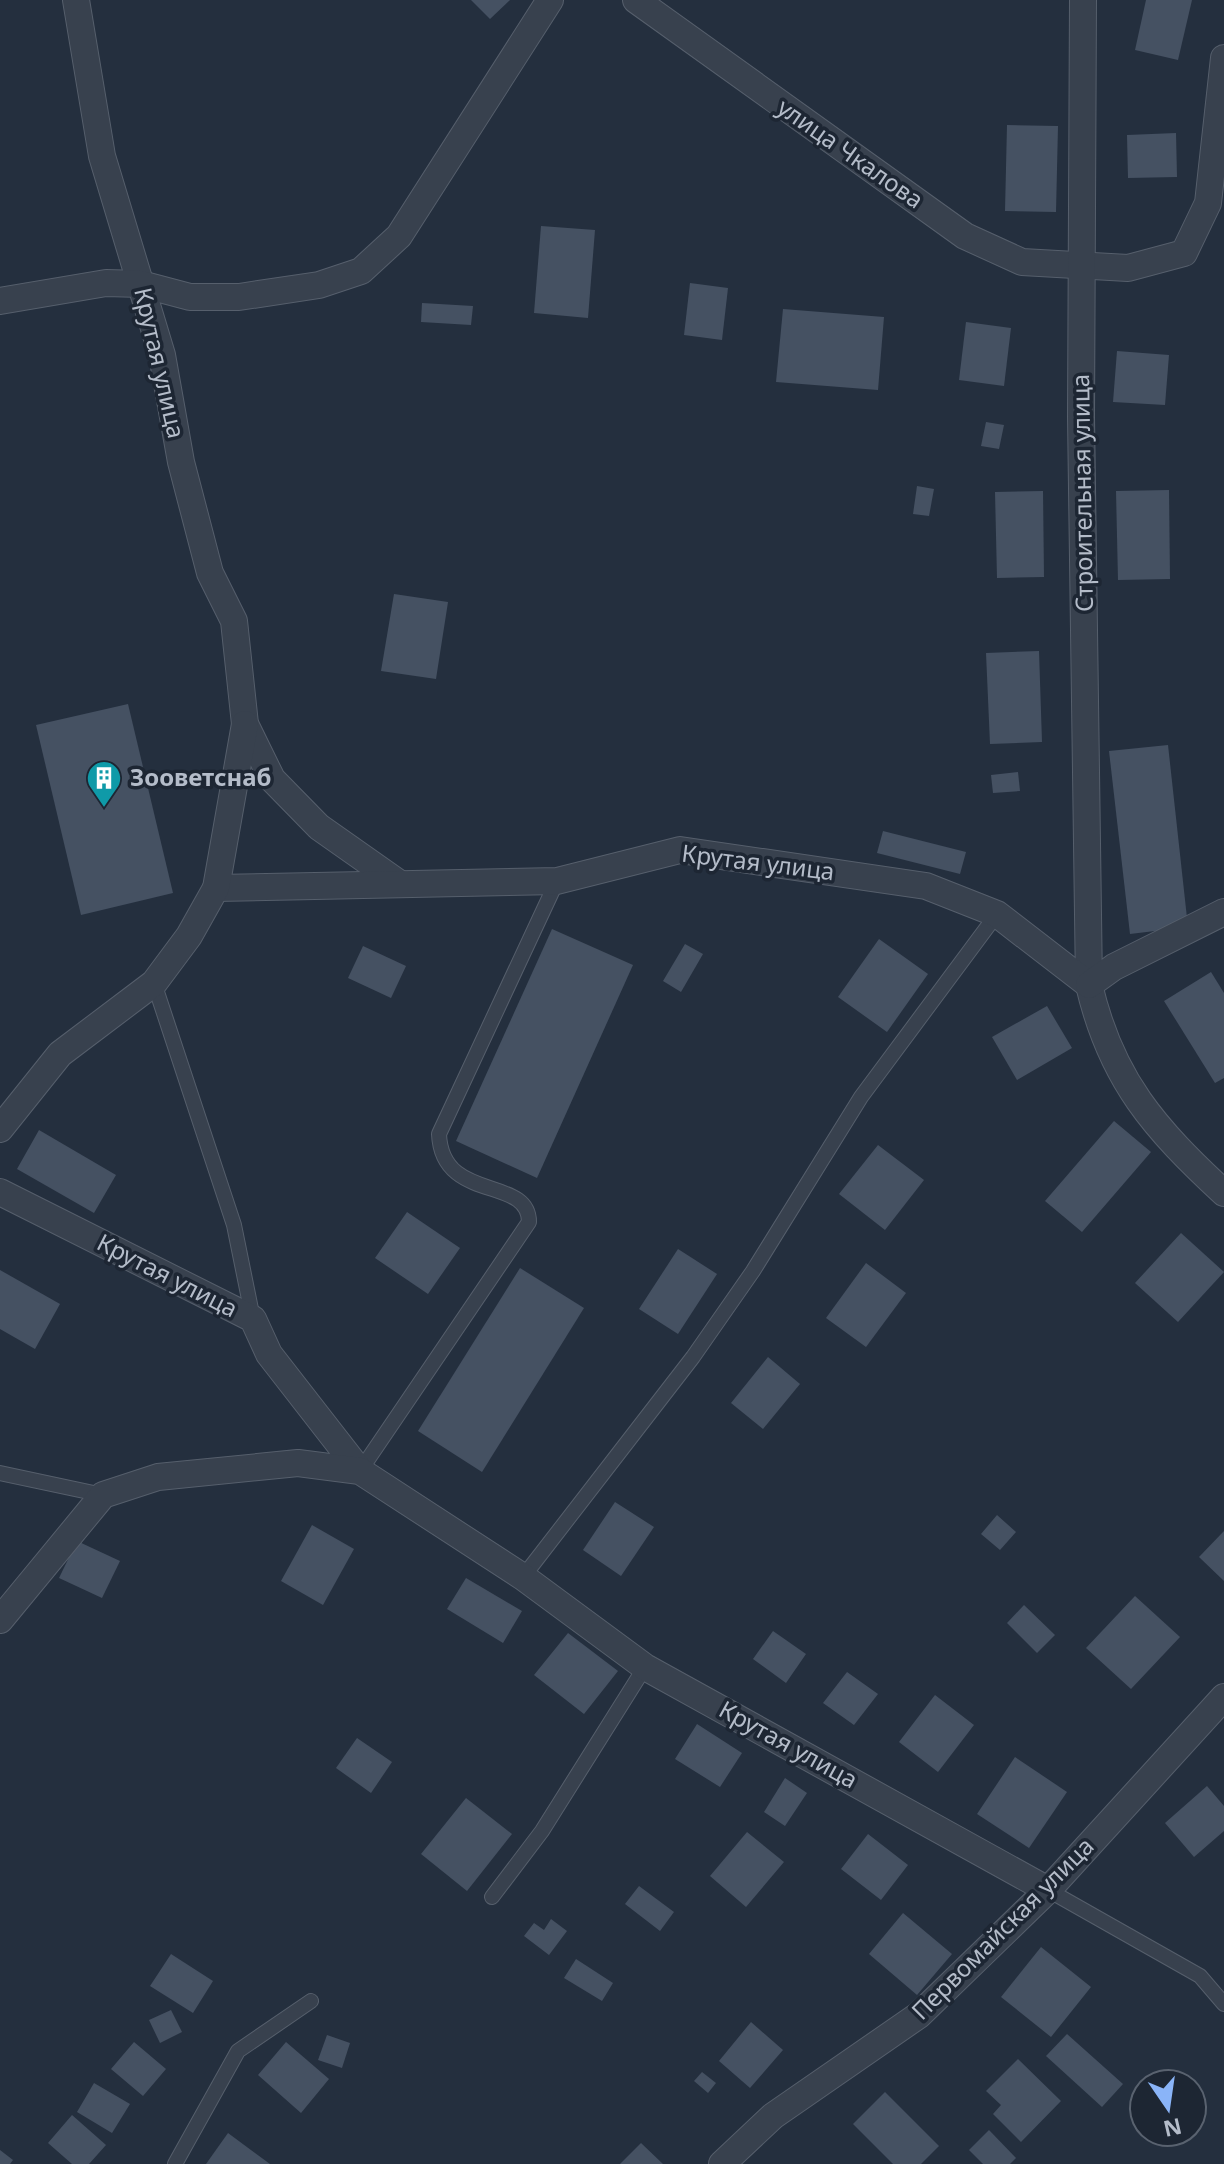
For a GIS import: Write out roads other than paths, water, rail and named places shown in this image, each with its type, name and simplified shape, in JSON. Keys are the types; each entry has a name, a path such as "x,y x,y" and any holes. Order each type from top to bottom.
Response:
{"street":[{"name":"Крутая улица","path":"0,1129 60,1054 154,983 189,936 216,888 245,724 234,621 210,573 181,462 162,355 102,156 76,0"},
{"path":"0,301 106,283 141,284 190,297 239,297 319,285 361,271 399,236 550,0"},
{"name":"улица Чкалова","path":"636,0 965,236 1022,262 1128,268 1184,253 1208,203 1224,58"},
{"name":"Строительная улица","path":"1083,0 1081,263 1089,985 1097,1019 1131,1092 1158,1129 1224,1193"},
{"name":"Крутая улица","path":"245,724 272,779 319,827 400,884"},
{"name":"Крутая улица","path":"216,888 557,881 680,850 926,886 997,914 1089,985"},
{"path":"1089,985 1114,967 1224,912"},
{"name":"Крутая улица","path":"0,1192 253,1319 269,1354 360,1471 523,1577 645,1667 1048,1890"},
{"name":"Крутая улица","path":"103,1495 158,1477 298,1463 360,1471"},
{"path":"0,1620 103,1495"},
{"name":"Первомайская улица","path":"722,2164 773,2116 919,2015 1048,1890 1224,1697"}],"lane":[{"path":"360,1471 529,1222 529,1212 521,1201 453,1173 440,1155 439,1134 557,881"},
{"path":"523,1577 693,1357 753,1271 861,1097 997,914"},
{"path":"154,983 234,1225 253,1319"},
{"path":"0,1473 103,1495"},
{"path":"492,1897 542,1831 645,1667"},
{"name":"Крутая улица","path":"1048,1890 1200,1976 1224,2004"},
{"path":"175,2164 238,2051 311,2001"}],"place":[{"name":"Зооветснаб","path":"104,809"}]}
